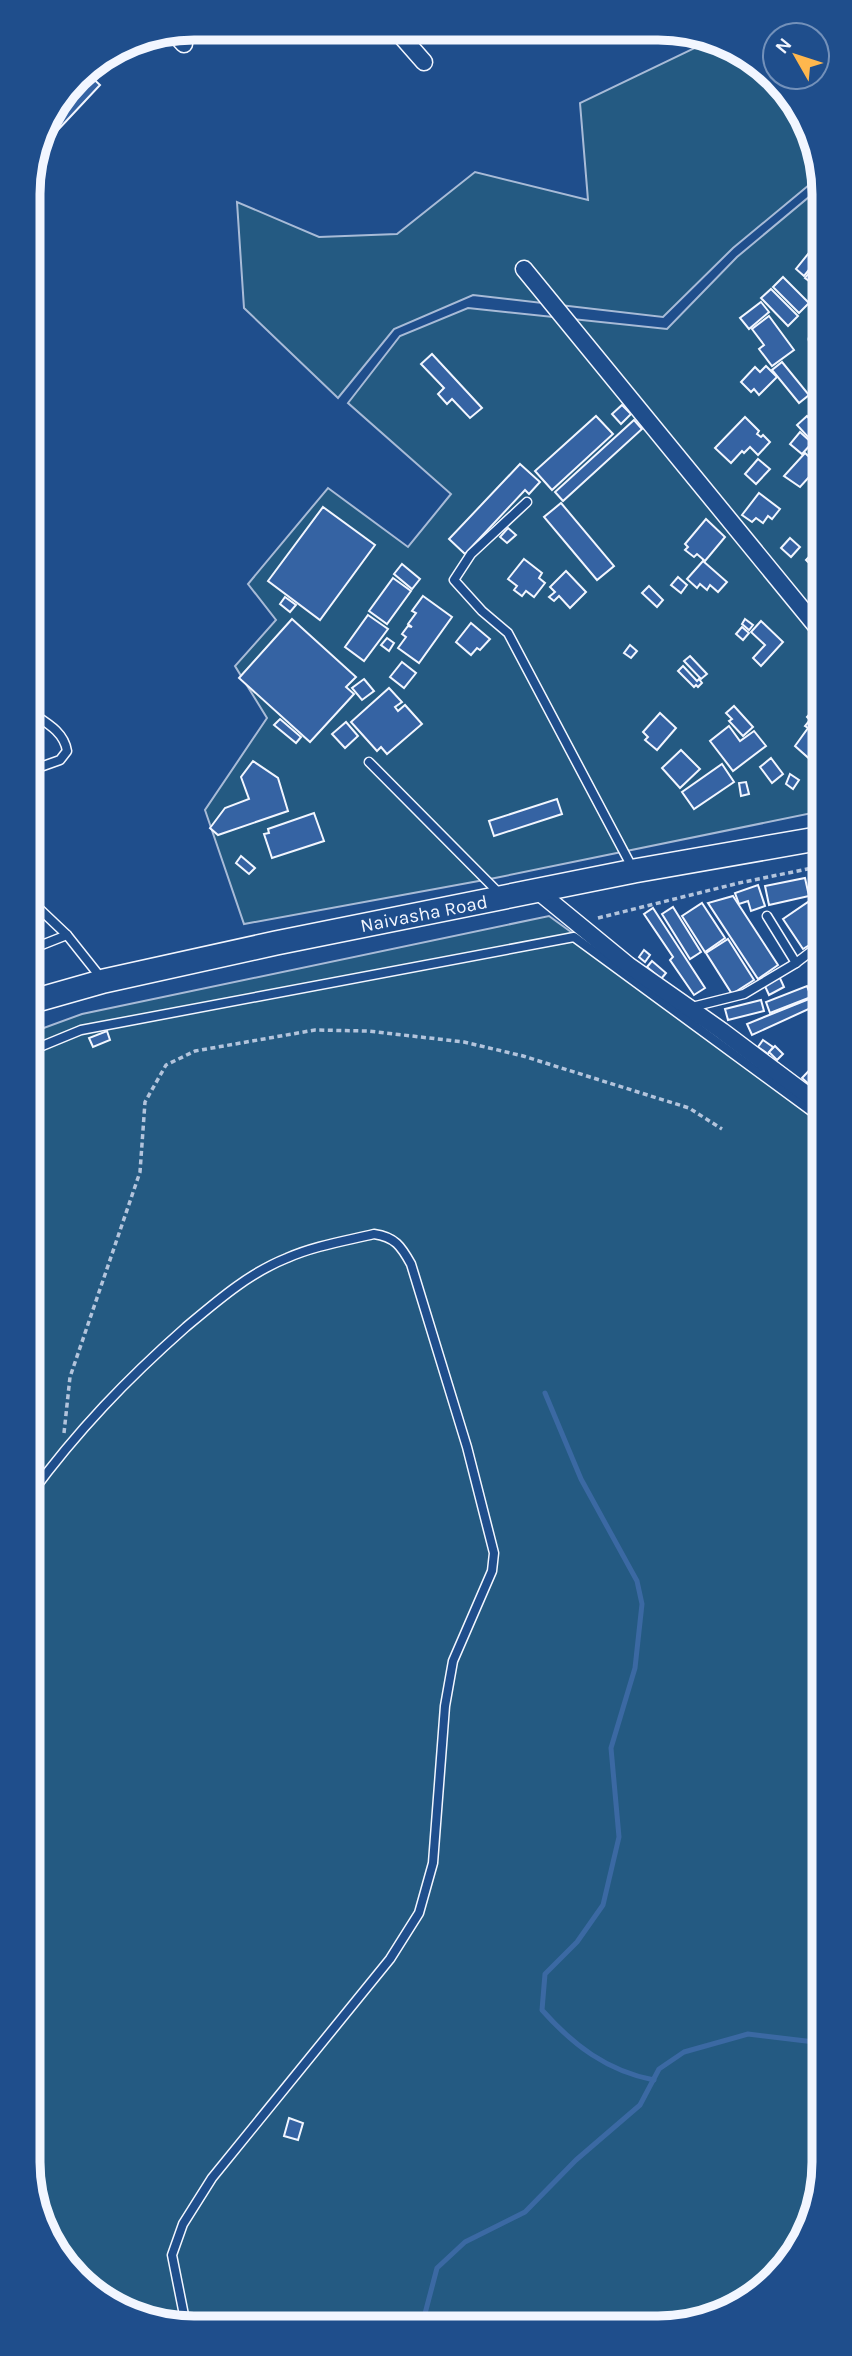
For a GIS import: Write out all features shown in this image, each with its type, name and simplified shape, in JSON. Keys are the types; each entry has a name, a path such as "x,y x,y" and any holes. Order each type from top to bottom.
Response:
{"main road":[{"name":"Naivasha Road","path":"41,999 104,981 276,943 634,871 812,840"}],"street":[{"path":"405,40 424,62"},
{"path":"524,269 812,621"},
{"path":"538,892 628,965 812,1098"}],"lane":[{"path":"527,502 471,554 454,580 482,611 508,633 634,871"},
{"path":"41,719 65,740 67,751 60,760 41,767"},
{"path":"369,762 504,899"},
{"path":"41,910 67,935 104,981"},
{"path":"768,916 796,963"},
{"path":"41,946 67,935"},
{"path":"41,1047 81,1030 574,937 812,1111"},
{"path":"688,1007 744,994 812,951"},
{"path":"40,1481 120,1387 210,1306 247,1279 286,1258 324,1246 374,1234 388,1236 400,1244 411,1264 467,1447 494,1553 492,1571 453,1661 445,1706 433,1863 419,1913 390,1959 212,2178 183,2224 172,2255 184,2315"}],"path":[{"path":"62,1453 70,1377 140,1172 145,1102 166,1065 195,1051 315,1030 368,1031 464,1042 523,1056 689,1108 722,1129"}],"shaded area":[{"path":"699,46 743,66 761,80 761,91 772,91 796,126 809,164 811,183 733,248 663,317 473,295 394,329 338,398 244,308 237,202 319,237 397,234 475,172 588,200 580,103"},
{"path":"812,195 812,813 495,878 244,924 205,810 267,718 235,666 276,620 248,584 328,488 408,547 451,494 348,403 400,336 468,308 667,329 737,257"},
{"path":"549,916 812,1106 811,2172 800,2220 786,2247 759,2277 735,2295 688,2313 657,2316 174,2314 136,2304 101,2284 85,2271 56,2230 43,2192 40,2161 41,1029 82,1014"}],"building":[{"path":"93,79 100,85 56,132 56,126 66,109"},
{"path":"812,249 812,266 804,276 796,269"},
{"path":"812,269 812,283 805,278"},
{"path":"783,277 809,303 799,313 773,287"},
{"path":"771,289 798,316 788,326 761,298"},
{"path":"761,302 769,312 749,329 740,318"},
{"path":"769,316 794,350 772,366 759,349 764,345 752,329"},
{"path":"432,354 482,408 470,418 452,399 447,404 438,394 444,388 421,364"},
{"path":"782,362 809,395 799,403 772,370"},
{"path":"766,366 777,377 759,395 754,389 751,392 741,382 755,367 760,372"},
{"path":"622,405 631,414 621,424 612,414"},
{"path":"596,416 613,434 552,490 535,471"},
{"path":"807,416 812,422 812,434 808,437 797,425"},
{"path":"745,417 759,431 757,434 761,437 763,435 770,442 758,455 750,447 731,463 715,448"},
{"path":"634,420 642,429 563,501 555,492"},
{"path":"800,432 812,443 802,454 790,444"},
{"path":"805,453 812,459 812,474 800,487 784,476"},
{"path":"758,459 770,469 756,484 745,474"},
{"path":"520,464 540,482 529,494 525,490 465,554 449,539"},
{"path":"759,493 780,509 772,519 768,516 763,523 756,518 752,522 742,515"},
{"path":"561,503 614,566 597,580 544,517"},
{"path":"323,507 375,545 320,620 268,581"},
{"path":"706,519 725,537 705,561 697,554 694,557 685,550 688,547 685,544"},
{"path":"508,528 516,535 507,543 500,537"},
{"path":"790,538 800,547 791,557 781,548"},
{"path":"812,554 812,566 806,560"},
{"path":"524,559 542,573 539,578 545,583 534,597 526,591 522,596 514,590 517,586 508,579"},
{"path":"703,561 727,582 718,592 710,585 707,590 700,584 697,588 687,579"},
{"path":"402,564 420,579 412,589 394,574"},
{"path":"566,571 586,592 570,608 559,596 554,601 549,597 555,592 550,587"},
{"path":"678,577 687,585 681,593 671,585"},
{"path":"393,578 411,591 387,624 369,611"},
{"path":"649,586 663,600 657,607 642,593"},
{"path":"423,596 452,617 419,663 398,648 406,637 402,634 408,626 412,627 408,624 416,613 412,611"},
{"path":"285,597 296,605 290,612 280,604"},
{"path":"368,615 388,629 364,661 345,647"},
{"path":"292,619 356,677 346,687 354,694 310,742 239,678"},
{"path":"745,619 753,625 749,630 742,624"},
{"path":"761,621 783,642 761,666 753,658 765,645 751,632"},
{"path":"471,623 490,639 471,655 456,642"},
{"path":"742,627 749,633 743,640 736,634"},
{"path":"387,638 394,643 389,651 381,645"},
{"path":"630,645 637,651 631,658 624,653"},
{"path":"690,656 707,674 701,679 684,661"},
{"path":"402,662 416,673 404,688 390,677"},
{"path":"683,666 702,683 698,687 694,687 678,671"},
{"path":"364,679 374,691 362,700 352,688"},
{"path":"389,688 402,702 395,707 398,711 405,705 422,724 387,754 381,747 377,751 351,722"},
{"path":"734,706 753,727 743,736 729,721 732,719 726,713"},
{"path":"812,712 812,761 795,746 808,728 805,726 810,720 807,717"},
{"path":"660,713 676,728 657,750 645,740 648,737 643,732"},
{"path":"280,719 301,737 296,743 274,725"},
{"path":"346,722 358,736 345,748 332,734"},
{"path":"729,726 740,741 754,731 766,746 733,771 710,741"},
{"path":"681,750 700,769 680,788 662,768"},
{"path":"771,758 783,774 772,783 760,767"},
{"path":"253,761 278,778 288,811 218,835 210,828 225,808 249,799 241,777"},
{"path":"722,764 734,782 694,809 682,792"},
{"path":"790,774 799,780 793,789 786,784"},
{"path":"746,782 749,794 741,796 739,783"},
{"path":"557,799 562,814 494,836 489,821"},
{"path":"314,813 324,841 272,858 264,834 269,833 268,829"},
{"path":"241,856 255,868 249,874 236,863"},
{"path":"805,878 809,896 769,905 765,886"},
{"path":"758,885 765,906 751,911 748,901 739,904 735,893"},
{"path":"733,896 778,965 758,979 708,903"},
{"path":"808,902 812,907 812,944 803,949 783,919"},
{"path":"702,903 725,938 705,952 682,916"},
{"path":"673,907 701,952 690,959 662,914"},
{"path":"653,908 705,988 694,995 644,914"},
{"path":"728,939 754,980 732,994 706,953"},
{"path":"644,950 650,955 645,962 639,957"},
{"path":"652,961 666,973 661,979 647,967"},
{"path":"779,976 784,987 769,995 764,984"},
{"path":"807,986 811,997 770,1013 766,1002"},
{"path":"809,999 812,1004 812,1008 752,1035 747,1024"},
{"path":"761,1000 764,1011 728,1020 725,1009"},
{"path":"107,1031 110,1040 93,1047 89,1038"},
{"path":"763,1040 773,1047 768,1054 758,1047"},
{"path":"775,1046 783,1054 777,1060 769,1052"},
{"path":"812,1068 811,1086 802,1078"},
{"path":"289,2118 303,2123 298,2140 284,2136"}],"waterway":[{"path":"545,1393 581,1479 637,1581 642,1604 635,1668 611,1748 619,1837 603,1905 577,1942 545,1974 542,2010 592,2055 621,2070 654,2080"},
{"path":"424,2316 437,2268 465,2242 525,2212 576,2160 640,2105 659,2069 684,2052 748,2034 811,2042"}]}
